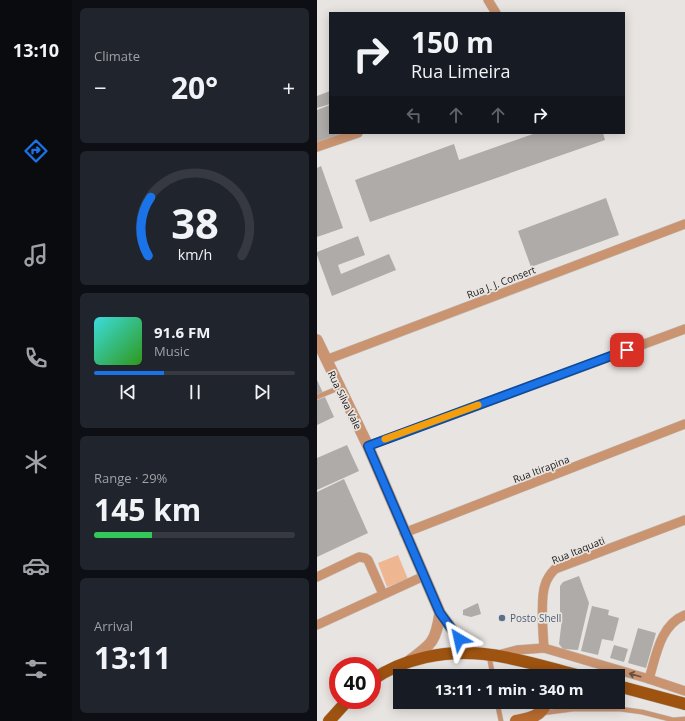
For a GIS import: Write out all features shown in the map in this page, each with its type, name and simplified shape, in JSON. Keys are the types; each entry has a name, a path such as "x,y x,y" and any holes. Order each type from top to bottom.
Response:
{"main road":[{"path":"381,674 410,660 446,654 472,653 492,655 538,669"},
{"path":"625,688 685,704"},
{"path":"334,718 341,709"},
{"path":"516,721 533,717 541,713 543,709"}],"street":[{"path":"488,0 495,12"},
{"path":"317,147 355,134"},
{"name":"Rua J. J. Consert","path":"326,360 685,224"},
{"path":"368,446 685,329"},
{"name":"Rua Silva Vale","path":"317,340 368,446 404,533 440,613 459,639 472,653"},
{"name":"Rua Itirapina","path":"404,533 685,424"},
{"name":"Rua Itaquati","path":"544,648 544,585 555,569 685,520"},
{"path":"317,577 359,557 365,558 368,560 383,594"},
{"path":"317,625 424,576"},
{"path":"410,660 431,645 438,628 440,613"},
{"path":"649,679 664,634 672,623 685,615"},
{"path":"492,655 517,650 544,648 685,691"}],"lane":[{"path":"317,397 339,388"},
{"path":"492,655 493,669"},
{"path":"498,709 501,721"},
{"path":"541,713 573,709 620,709 642,712 673,720 685,719"}],"shaded area":[{"path":"398,555 408,579 387,587 378,563"}],"building":[{"path":"329,91 329,104 317,108 317,96"},
{"path":"329,105 329,134 341,134 317,143 317,110"},
{"path":"533,134 603,134 605,140 370,222 355,180 454,144 459,160"},
{"path":"321,166 343,228 317,237 317,168"},
{"path":"606,198 619,235 531,267 518,231"},
{"path":"358,236 365,255 338,265 341,274 389,254 396,270 332,296 317,252"},
{"path":"317,380 323,393 317,396"},
{"path":"325,397 334,417 317,425 317,400"},
{"path":"347,445 359,471 317,490 317,458"},
{"path":"344,479 368,533 317,557 317,492"},
{"path":"579,576 589,603 578,650 563,649 559,644 562,619 560,618 560,586 563,582"},
{"path":"478,603 481,614 471,617 463,615 463,610"},
{"path":"592,606 609,610 608,615 619,618 613,641 602,639 598,655 581,651"},
{"path":"638,628 656,633 646,668 628,663"},
{"path":"614,645 628,649 624,662 610,658"}],"slow traffic":[{"path":"385,439 478,405"}],"place":[{"name":"Posto Shell","path":"502,618"}],"route":[{"path":"459,639 440,613 404,533 368,446 627,350"}]}
